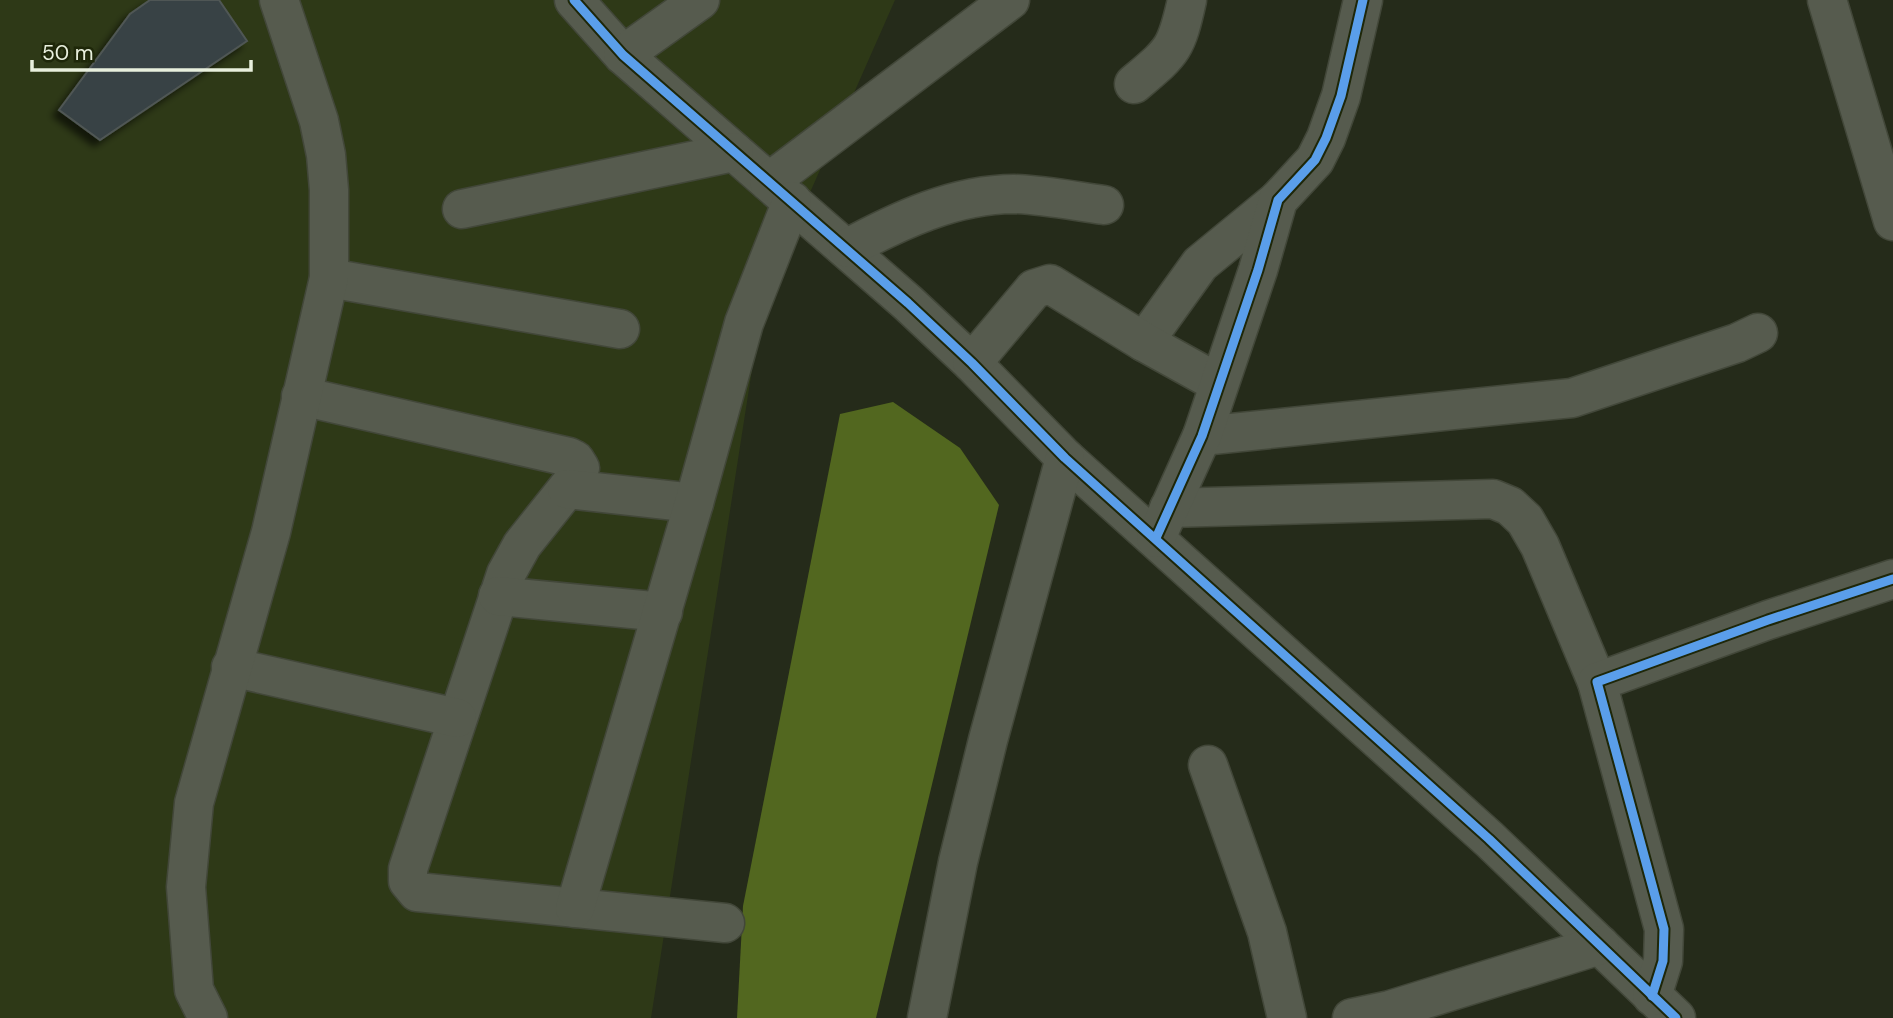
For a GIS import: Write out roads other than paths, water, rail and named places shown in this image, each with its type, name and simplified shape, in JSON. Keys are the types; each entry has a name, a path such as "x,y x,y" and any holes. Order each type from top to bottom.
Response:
{"street":[{"path":"208,1018 194,990 186,887 194,803 271,532 329,278 329,190 326,155 319,121 279,0"},
{"path":"574,0 623,55 848,248 972,363 1065,458 1163,523 1664,1007"},
{"path":"623,55 699,0"},
{"path":"575,908 663,612 780,192 1010,0"},
{"path":"1134,84 1167,56 1174,46 1179,37 1187,0"},
{"path":"1828,0 1893,221"},
{"path":"1143,342 1200,264 1278,200 1315,160 1341,96 1355,3"},
{"path":"462,209 734,152"},
{"path":"848,248 924,212 982,198 1011,194 1037,195 1104,205"},
{"path":"1163,523 1202,436 1258,270 1278,200"},
{"path":"329,278 620,329"},
{"path":"972,363 1034,289 1050,284 1143,342 1218,383"},
{"path":"1202,436 1572,398 1737,343 1758,333"},
{"path":"302,396 569,457 575,460 580,468 567,489 522,545 506,574 408,869 410,885 416,892 724,923"},
{"path":"927,1018 964,835 1065,458"},
{"path":"567,489 694,503"},
{"path":"1163,523 1493,499 1510,506 1525,520 1540,546 1597,682 1664,929 1664,1007"},
{"path":"1597,682 1768,620 1893,579"},
{"path":"498,596 663,612"},
{"path":"231,667 457,718"},
{"path":"1208,765 1267,932 1287,1018"},
{"path":"1352,1018 1390,1010 1601,945"}]}
